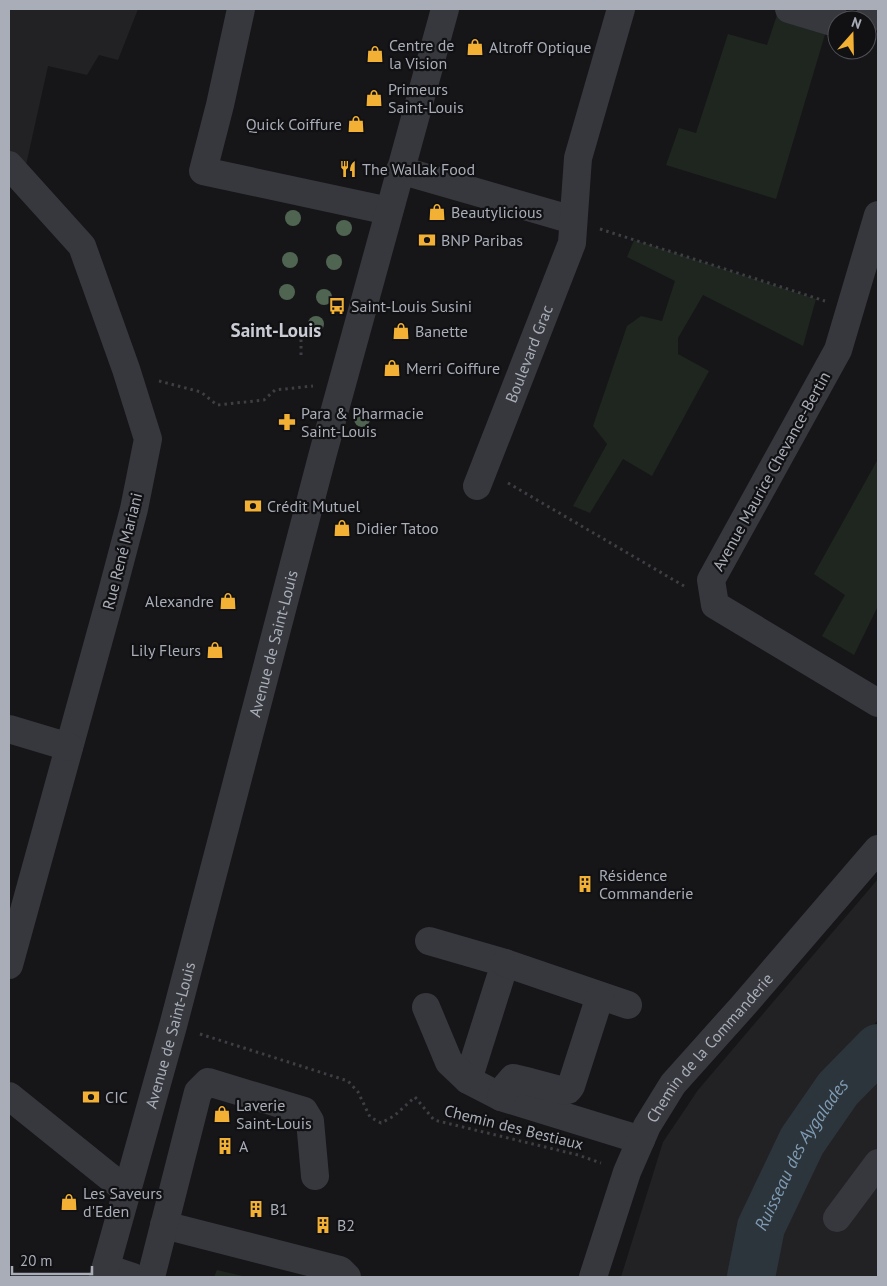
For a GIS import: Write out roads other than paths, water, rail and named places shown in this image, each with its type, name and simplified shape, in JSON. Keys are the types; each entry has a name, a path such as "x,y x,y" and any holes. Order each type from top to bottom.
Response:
{"street":[{"path":"242,9 203,171 389,211"},
{"name":"Avenue de Saint-Louis","path":"104,1273 173,1026 310,500 445,9"},
{"name":"Boulevard Grac","path":"477,486 572,243 578,158 621,9"},
{"path":"789,9 827,20"},
{"name":"Rue René Mariani","path":"9,167 82,246 126,369 148,439 132,518 9,965"},
{"path":"400,170 573,220"},
{"name":"Avenue Maurice Chevance-Bertin","path":"878,215 838,350 710,580 715,605 878,703"},
{"path":"9,729 69,747"},
{"name":"Chemin de la Commanderie","path":"593,1277 627,1172 647,1126 673,1084 878,849"},
{"path":"429,941 505,963 628,1005"},
{"path":"468,1080 505,963"},
{"path":"501,1097 513,1078 564,1092 568,1090 571,1086 600,996"},
{"path":"426,1008 449,1062 468,1080 501,1097 641,1140"},
{"path":"151,1277 198,1092 208,1082 304,1111 310,1121 315,1176"},
{"path":"9,1096 127,1191"},
{"path":"837,1218 878,1163"},
{"path":"164,1225 340,1270 347,1277"},
{"path":"104,1273 133,1277"}],"waterway":[{"name":"Ruisseau des Aygalades","path":"751,1277 761,1227 802,1141 838,1089 878,1048"}],"place":[{"name":"Altroff Optique","path":"475,47"},
{"name":"Centre de la Vision","path":"375,54"},
{"name":"Primeurs Saint-Louis","path":"374,98"},
{"name":"Quick Coiffure","path":"356,124"},
{"name":"The Wallak Food","path":"348,169"},
{"name":"Beautylicious","path":"437,212"},
{"name":"BNP Paribas","path":"427,240"},
{"name":"Saint-Louis Susini","path":"337,306"},
{"name":"Banette","path":"401,331"},
{"name":"Merri Coiffure","path":"392,368"},
{"name":"Para & Pharmacie Saint-Louis","path":"287,422"},
{"name":"Crédit Mutuel","path":"253,506"},
{"name":"Didier Tatoo","path":"342,528"},
{"name":"Alexandre","path":"228,601"},
{"name":"Lily Fleurs","path":"215,650"},
{"name":"Résidence Commanderie","path":"585,884"},
{"name":"CIC","path":"91,1097"},
{"name":"Laverie Saint-Louis","path":"222,1114"},
{"name":"A","path":"225,1146"},
{"name":"Les Saveurs d'Eden","path":"69,1202"},
{"name":"B1","path":"256,1209"},
{"name":"B2","path":"323,1225"}],"district":[{"name":"Saint-Louis","path":"276,330"}]}
